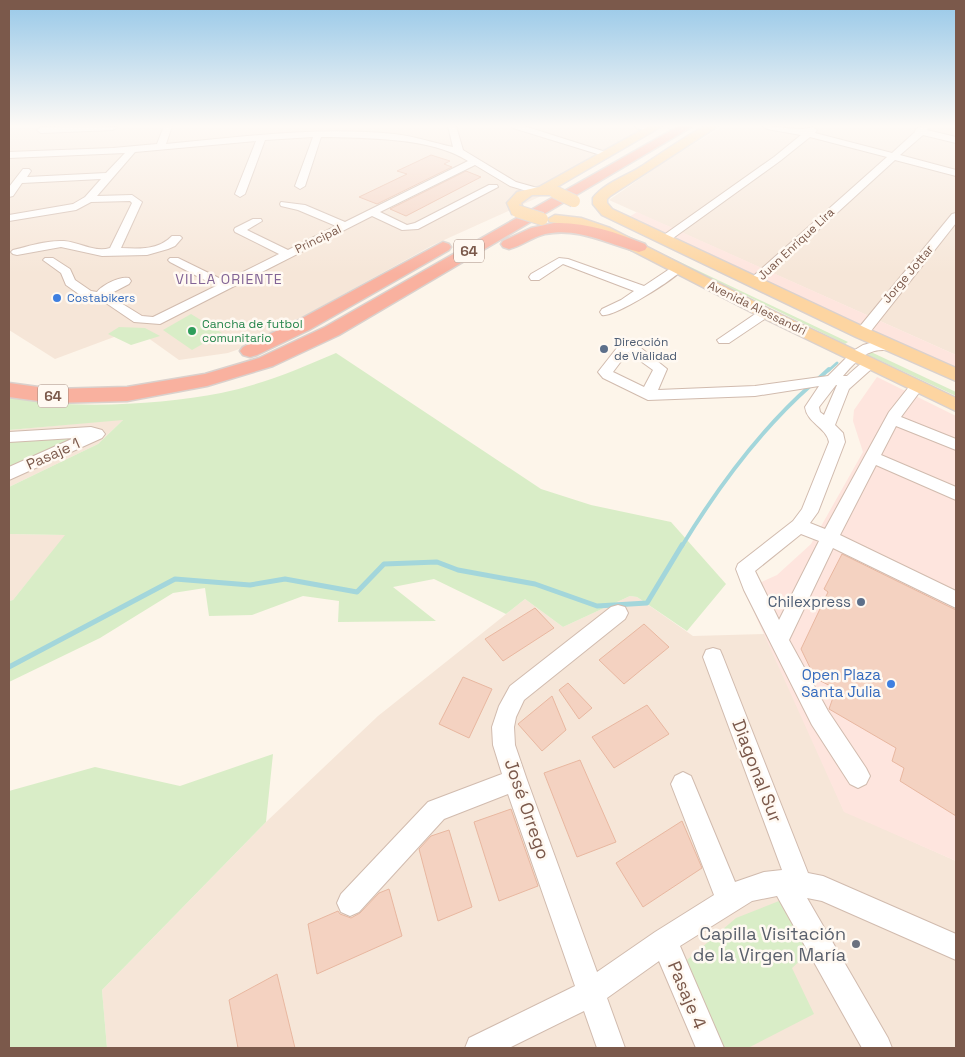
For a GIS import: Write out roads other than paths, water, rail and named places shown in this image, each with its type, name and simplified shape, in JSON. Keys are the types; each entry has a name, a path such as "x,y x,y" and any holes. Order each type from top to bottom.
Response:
{"highway":[{"name":"64","path":"9,375 55,383 99,385 134,383 177,377 250,358 311,332 586,175"},
{"name":"64","path":"9,390 53,396 120,394 192,384 247,368 301,347 332,331 602,175"},
{"path":"575,204 590,192 617,175"},
{"path":"247,368 312,349 395,312 550,219"},
{"path":"506,245 538,231 567,228 601,233 639,247"},
{"path":"177,377 237,356 282,336 458,238"}],"main road":[{"path":"513,207 527,193 539,191 568,175"},
{"name":"Avenida Alessandri","path":"634,175 607,191 600,198 600,204 607,212 754,282 864,350 917,386 956,406"},
{"name":"Avenida Alessandri","path":"539,191 555,192 566,196 597,219 864,350 892,347 956,375"},
{"path":"550,219 570,214 575,204"},
{"name":"Avenida Alessandri","path":"513,207 528,216 571,220 591,225 639,247 765,314 864,350 956,389"}],"street":[{"path":"9,194 22,175"},
{"path":"240,194 247,175"},
{"path":"300,186 304,175"},
{"name":"Principal","path":"101,297 112,301 139,319 149,322 161,319 223,285 446,175"},
{"path":"498,175 512,184 539,191"},
{"path":"664,239 710,209 753,175"},
{"name":"Juan Enrique Lira","path":"754,282 871,175"},
{"path":"19,180 108,176"},
{"path":"9,218 63,211 76,207 89,199 108,176"},
{"path":"512,184 517,190 513,207"},
{"path":"372,212 406,228 418,226 493,187"},
{"path":"17,252 61,244 77,246 96,252 108,253 116,249 137,202 132,198 89,199"},
{"path":"285,204 301,207 345,226"},
{"name":"Jorge Jottar","path":"864,350 956,216"},
{"path":"257,220 239,230 287,254"},
{"path":"116,249 131,253 155,250 172,243 176,238"},
{"path":"49,260 66,271 73,285 90,296 101,297 104,291 125,281"},
{"path":"174,260 223,285"},
{"path":"535,277 559,261 643,290"},
{"path":"606,312 625,303 643,290 649,289 678,268"},
{"path":"724,340 765,314"},
{"path":"858,776 820,718 753,590 745,569 800,526 809,512 837,442 835,433 813,414 812,407 830,380 864,350"},
{"path":"827,425 844,387 850,381 864,350"},
{"path":"648,395 756,392 830,380 850,381"},
{"path":"779,640 872,457 893,419 917,386"},
{"path":"893,419 956,445"},
{"name":"Pasaje 1","path":"9,437 90,432 96,434 9,474"},
{"path":"872,457 956,494"},
{"path":"800,526 830,538 956,600"},
{"name":"José Orrego","path":"611,1048 515,780 501,728 508,707 517,693 618,613"},
{"name":"Diagonal Sur","path":"713,657 792,883 878,1048"},
{"path":"350,904 436,810 515,780"},
{"path":"683,784 729,900"},
{"path":"479,1048 591,993 664,941 729,900 746,890 764,885 792,883 823,889 956,947"},
{"name":"Pasaje 4","path":"664,941 710,1048"}],"waterway":[{"path":"828,371 837,363"},
{"path":"817,380 829,369"},
{"path":"682,546 710,502 740,461 774,421 811,385"},
{"path":"9,667 175,579 250,585 285,579 357,592 384,564 437,562 458,570 535,584 597,606 647,603 682,545"}],"place":[{"name":"Costabikers","path":"57,298"},
{"name":"Cancha de futbol comunitario","path":"192,331"},
{"name":"Dirección de Vialidad","path":"604,349"},
{"name":"Chilexpress","path":"861,602"},
{"name":"Open Plaza Santa Julia","path":"891,684"},
{"name":"Capilla Visitación de la Virgen María","path":"856,944"}],"district":[{"name":"VILLA ORIENTE","path":"229,279"}]}
